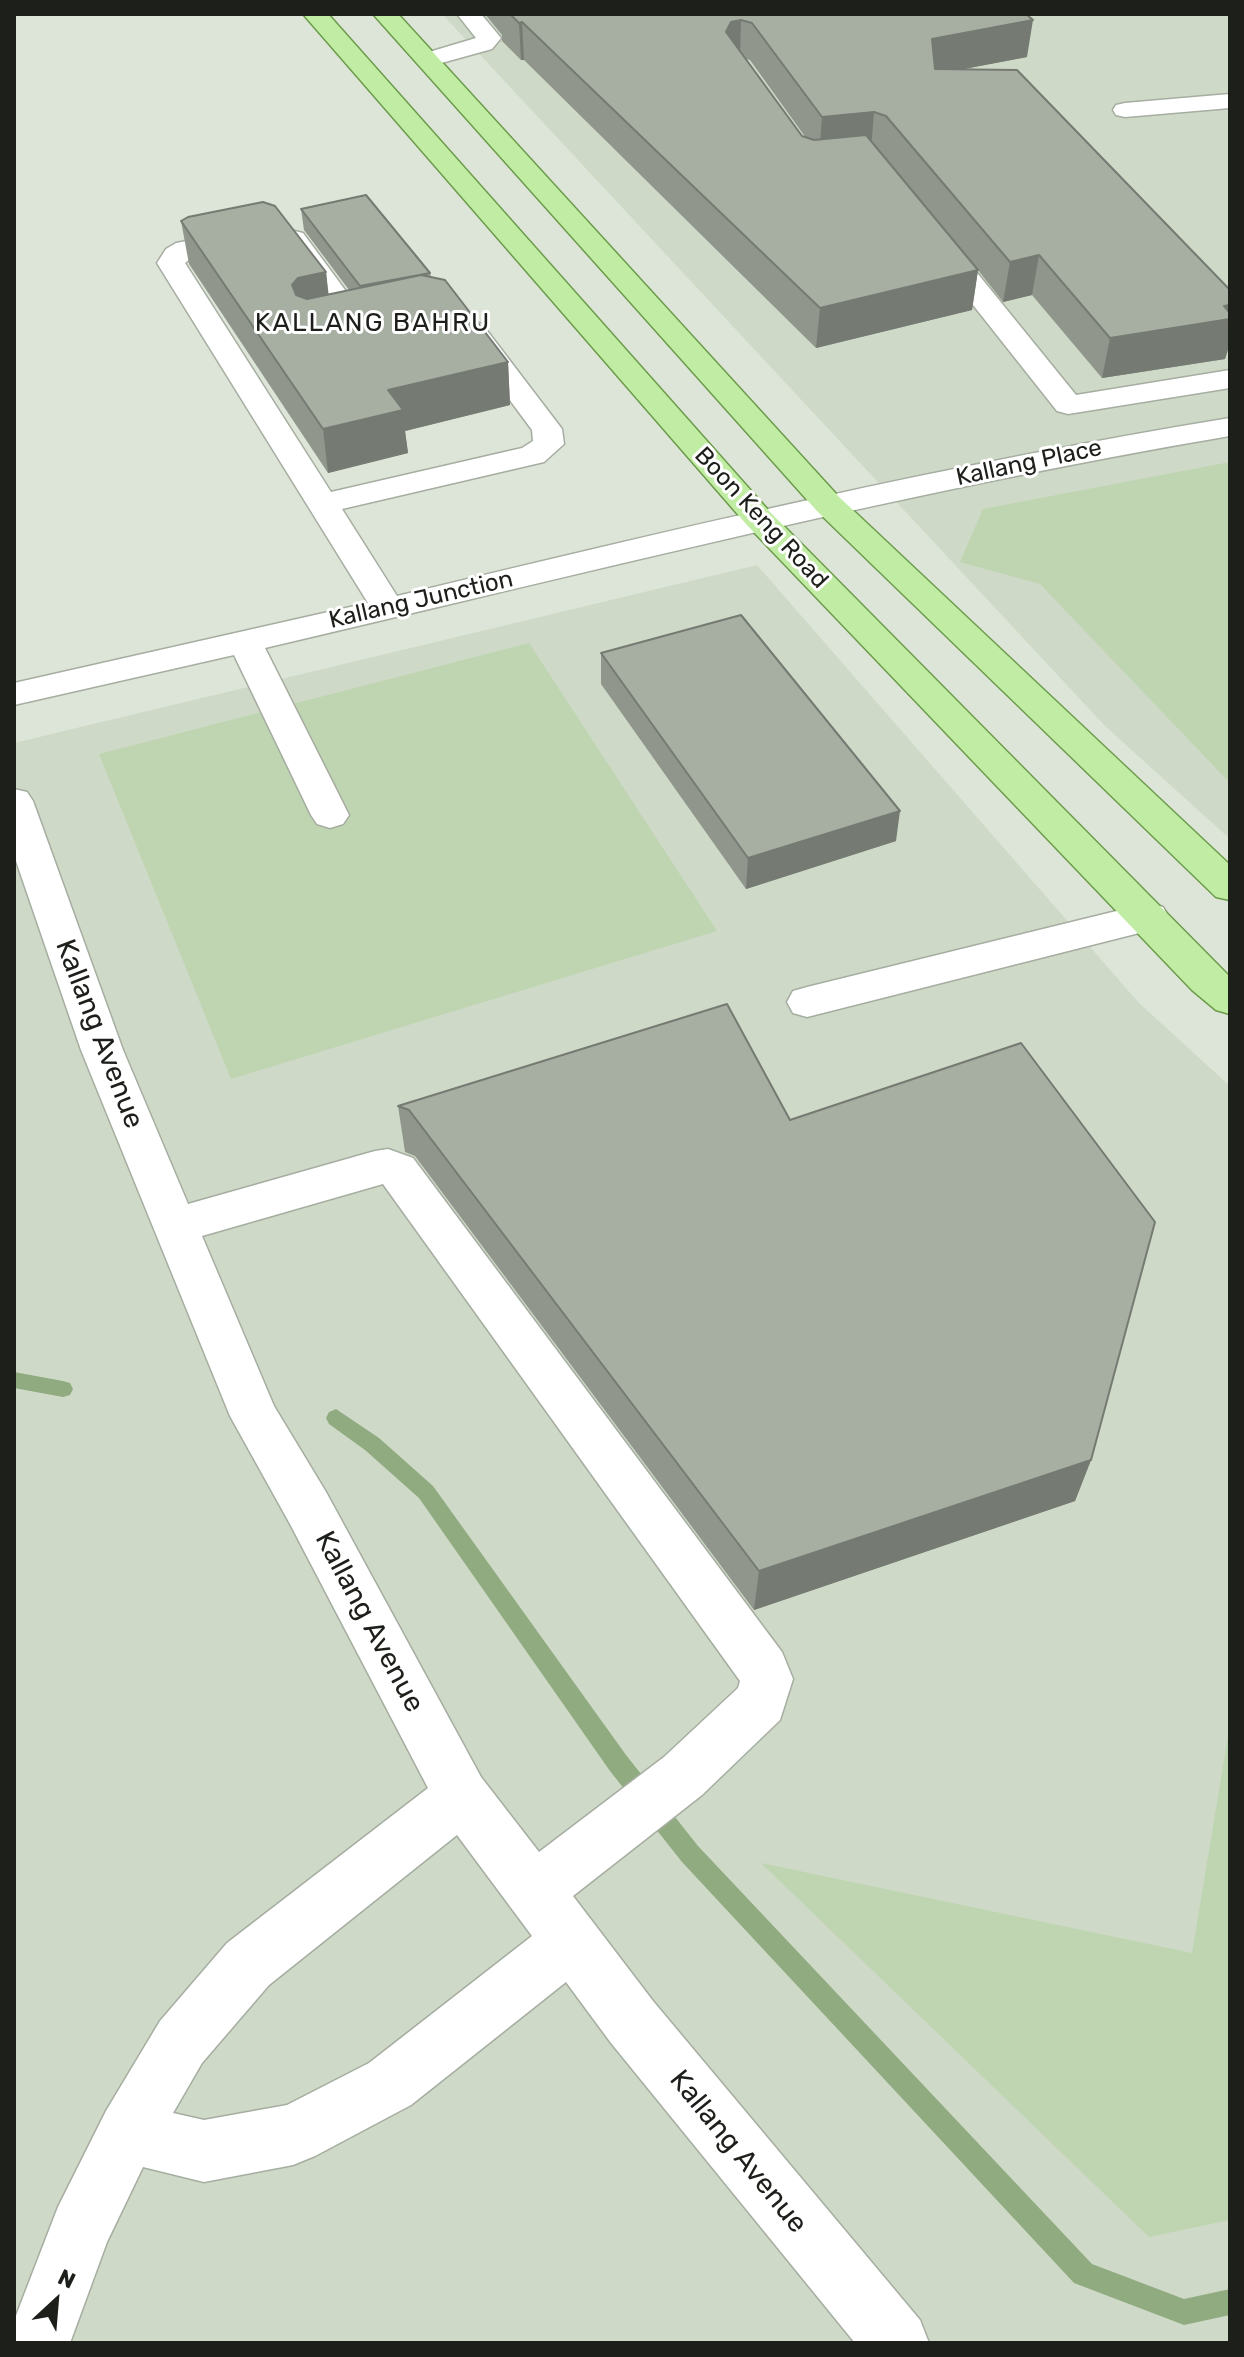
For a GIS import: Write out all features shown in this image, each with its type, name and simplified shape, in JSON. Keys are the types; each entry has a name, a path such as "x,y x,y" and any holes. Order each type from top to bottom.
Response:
{"main road":[{"name":"Boon Keng Road","path":"315,14 758,518 1149,917 1206,980 1230,999"},
{"path":"385,14 828,504 1230,887"}],"street":[{"path":"427,60 484,44 489,38 469,14"},
{"path":"1125,110 1230,101"},
{"path":"920,222 1068,405 1230,379"},
{"path":"355,321 288,236 269,233 186,249 176,255 171,263 234,348 321,504 388,608"},
{"path":"321,504 533,455 549,444 547,429 460,314 453,310"},
{"name":"Kallang Place","path":"828,504 1102,447 1230,427"},
{"name":"Kallang Junction","path":"14,694 828,504"},
{"path":"245,641 330,815"},
{"name":"Kallang Avenue","path":"14,801 102,1050 254,1416 308,1508 462,1796 632,2022 774,2198 897,2343"},
{"path":"807,1002 1149,917"},
{"path":"174,1226 370,1169 388,1166 397,1170 767,1679 761,1702 683,1776 533,1892"},
{"path":"38,2343 80,2229 128,2133 181,2042 248,1964 462,1796"},
{"path":"128,2133 204,2151 293,2134 390,2084 572,1941"}],"shaded area":[{"path":"442,14 1230,14 1230,839 1105,726"},
{"path":"757,565 1139,1003 1230,1086 1230,2343 14,2343 14,743"}],"green space":[{"path":"1230,462 1230,783 1040,584 960,562 983,509"},
{"path":"529,643 717,931 231,1079 99,754"},
{"path":"1230,1724 1230,2220 1149,2237 761,1863 1192,1953"}],"building":[{"path":"510,14 1026,14 1033,20 932,39 935,69 1017,70 1230,290 1230,305 1224,306 1230,313 1230,319 1110,338 1039,255 1010,262 886,116 874,112 822,117 752,23 741,20 731,22 726,32 802,136 814,140 866,135 978,270 820,308 522,22 519,23"},
{"path":"366,195 430,273 360,286 301,209"},
{"path":"263,202 275,206 326,272 298,278 292,285 296,295 307,299 421,275 445,280 508,362 388,390 403,410 323,429 181,221"},
{"path":"741,615 900,811 748,858 601,653"},
{"path":"727,1004 790,1120 1021,1043 1155,1222 1091,1460 759,1571 409,1110 398,1106"}],"waterway":[{"path":"14,1380 63,1389"},
{"path":"336,1418 372,1444 426,1492 618,1763 690,1854 1083,2274 1184,2312 1230,2302"}],"district":[{"name":"KALLANG BAHRU","path":"373,323"}]}
